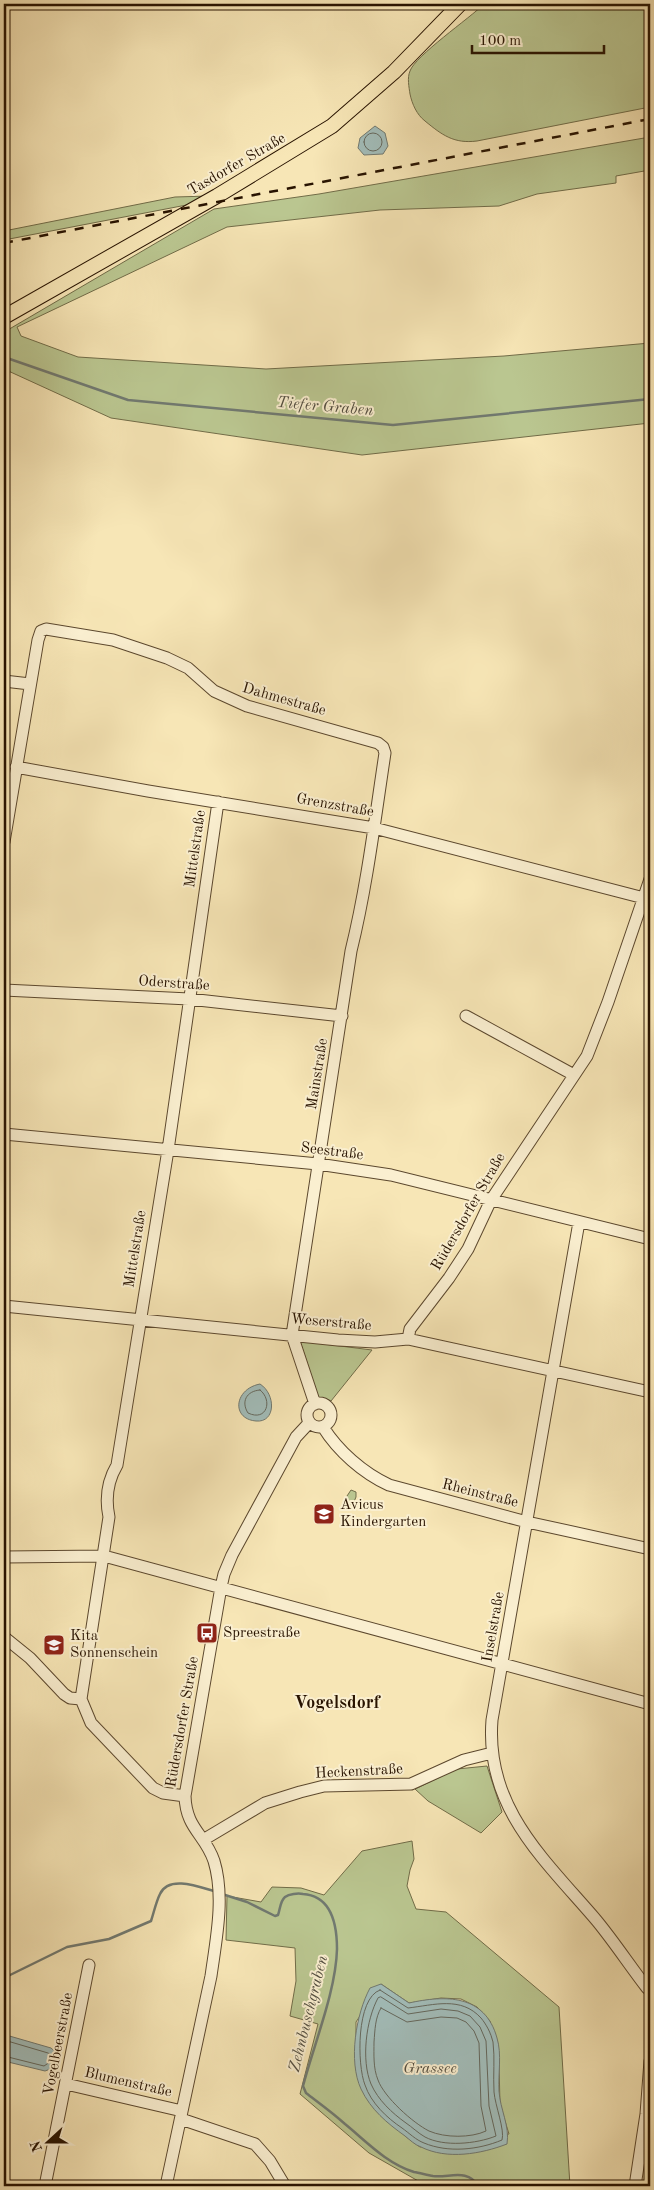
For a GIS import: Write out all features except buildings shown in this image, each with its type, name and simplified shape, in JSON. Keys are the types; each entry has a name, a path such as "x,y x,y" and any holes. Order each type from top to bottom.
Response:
{"main road":[{"name":"Tasdorfer Straße","path":"4,318 217,196 332,126 394,72 460,4"}],"street":[{"name":"Dahmestraße","path":"30,684 41,631 51,629 112,640 142,649 188,668 208,686 228,699 378,743 383,747"},
{"path":"4,681 30,684 16,767 8,786 4,842"},
{"name":"Mainstraße","path":"315,1404 292,1335 351,951 361,907 374,828 385,753 383,747"},
{"name":"Grenzstraße","path":"16,767 374,828 644,898"},
{"name":"Mittelstraße","path":"81,1699 109,1517 106,1502 110,1478 118,1465 168,1150 218,802"},
{"name":"Rüdersdorfer Straße","path":"408,1339 410,1329 450,1278 468,1249 491,1200 592,1046 650,879"},
{"name":"Oderstraße","path":"4,990 189,999 342,1016"},
{"path":"466,1016 574,1075"},
{"name":"Seestraße","path":"4,1134 318,1164 391,1176 650,1239"},
{"name":"Inselstraße","path":"579,1222 492,1720 492,1753 506,1801 527,1839 541,1859 623,1953 650,1990"},
{"name":"Weserstraße","path":"4,1306 374,1342 408,1339 650,1392"},
{"path":"315,1404 326,1406 330,1412 330,1419 323,1427 316,1427 310,1423 307,1412 315,1404"},
{"name":"Rüdersdorfer Straße","path":"166,2186 211,1976 218,1893 214,1860 203,1840 188,1820 185,1796 221,1587 224,1574 232,1556 296,1437 310,1423"},
{"name":"Rheinstraße","path":"323,1427 356,1464 375,1479 406,1491 527,1522 650,1549"},
{"path":"4,1557 104,1556 650,1704"},
{"path":"4,1637 35,1663 64,1694 70,1698 81,1699 90,1723 153,1788 163,1793 185,1796"},
{"name":"Heckenstraße","path":"203,1840 266,1803 300,1792 324,1786 411,1784 464,1760 492,1753"},
{"name":"Vogelbeerstraße","path":"45,2186 89,1965"},
{"path":"635,2186 646,2141 650,2061"},
{"name":"Blumenstraße","path":"66,2084 182,2115 256,2144 285,2186"}],"green space":[{"path":"484,4 650,4 650,107 477,141 455,140 443,134 422,119 415,109 410,94 409,74 414,64 422,56"},
{"path":"650,137 650,170 616,176 616,183 537,194 499,206 380,210 227,227 17,327 21,336 78,357 266,369 504,356 650,343 650,423 362,455 111,418 4,369 4,333 6,331 214,209 319,194"},
{"path":"209,196 197,203 4,240 4,231 175,197"},
{"path":"300,1341 372,1350 331,1401 319,1399"},
{"path":"351,1490 356,1492 356,1497 353,1504 350,1505 346,1504 345,1499"},
{"path":"487,1766 502,1812 481,1833 428,1801 415,1789 457,1769"},
{"path":"412,1841 414,1859 407,1886 416,1909 446,1912 559,2007 570,2186 427,2186 369,2153 300,2094 318,2024 290,2016 296,1981 295,1948 226,1940 227,1896 261,1902 272,1887 301,1888 324,1895 362,1851","holes":["381,1984 409,2003 441,1998 461,1999 477,2007 490,2021 499,2063 500,2105 509,2134 420,2147 405,2136 356,2068 356,2022"]}],"water":[{"path":"375,126 385,133 388,146 383,154 364,155 358,148 360,138"},
{"path":"260,1384 269,1394 272,1407 267,1417 256,1421 242,1415 239,1410 239,1404 245,1392 251,1387"},
{"name":"Grassee","path":"381,1984 409,2003 423,2000 450,1999 473,2005 483,2013 491,2024 497,2038 500,2057 499,2091 508,2137 507,2144 475,2153 453,2154 431,2151 413,2142 375,2110 365,2097 357,2078 354,2052 355,2038 365,1999 370,1988"},
{"path":"4,2036 51,2048 58,2054 59,2063 45,2071 4,2061"}],"waterway":[{"name":"Tiefer Graben","path":"4,357 128,400 393,425 650,399"},
{"name":"Zehnbuschgraben","path":"4,1978 67,1947 109,1939 151,1921 160,1894 164,1888 171,1885 186,1884 217,1892"},
{"name":"Zehnbuschgraben","path":"222,1894 247,1902 275,1916 278,1915 283,1899 291,1894 312,1896 326,1906 331,1913 336,1930 336,1965 329,2000 303,2086 306,2093 394,2163 414,2172 433,2176 464,2175 474,2180 478,2186"}],"railway":[{"path":"4,243 650,119"}],"place":[{"name":"Avicus Kindergarten","path":"324,1514"},
{"name":"Spreestraße","path":"207,1633"},
{"name":"Kita Sonnenschein","path":"54,1645"}],"district":[{"name":"Vogelsdorf","path":"337,1703"}]}
